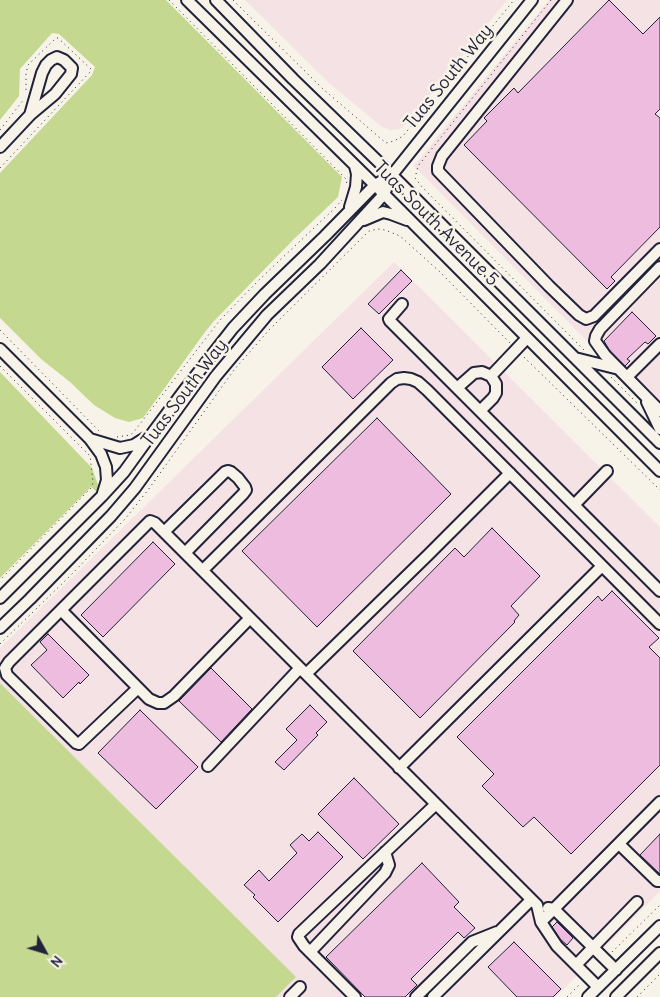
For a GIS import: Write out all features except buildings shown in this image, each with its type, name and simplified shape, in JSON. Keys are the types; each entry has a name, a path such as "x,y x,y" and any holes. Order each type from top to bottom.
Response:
{"street":[{"name":"Tuas South Avenue 5","path":"187,0 356,166 660,471"},
{"name":"Tuas South Avenue 5","path":"216,0 660,443"},
{"name":"Tuas South Way","path":"0,628 111,516 135,488 216,376 267,315 320,264 384,194 392,175 532,0"},
{"path":"567,0 442,156 438,171 578,315 586,319 594,316 660,249"},
{"path":"0,147 30,115 55,94 71,74 72,68 64,60 57,57 50,60 46,65 30,115"},
{"path":"349,211 356,187 356,166"},
{"name":"Tuas South Way","path":"0,598 124,472 233,328 374,185 392,175"},
{"path":"357,223 383,212 410,221"},
{"path":"660,267 600,329 595,341 623,373 660,429"},
{"path":"402,304 389,319 390,322 660,591"},
{"path":"491,376 527,338"},
{"path":"623,373 660,344"},
{"path":"0,349 90,439 101,454 106,467 107,480 102,496"},
{"path":"574,357 623,373"},
{"path":"457,388 474,373 482,372 491,376 496,384 496,394 480,411"},
{"path":"202,570 384,390 397,379 404,378 418,382 427,390 660,624"},
{"path":"641,400 660,411"},
{"path":"90,439 120,448 134,445 150,436"},
{"path":"164,532 225,472 231,472 238,478 246,490 185,553"},
{"path":"574,505 607,472"},
{"path":"208,766 303,671 428,555 510,473"},
{"path":"138,688 79,744 6,673 6,666 150,522 155,523 534,903 541,922 556,946 598,987"},
{"path":"399,768 602,566"},
{"path":"60,610 149,699 158,703 169,700 250,618"},
{"path":"541,922 660,802"},
{"path":"355,997 310,952 298,937 299,934 436,804"},
{"path":"619,844 657,881 660,881"},
{"path":"310,952 386,873 389,865 385,852"},
{"path":"576,965 637,902"},
{"path":"534,903 554,909 616,970"},
{"path":"433,997 500,931 534,903"},
{"path":"588,997 660,926"},
{"path":"416,997 472,942 500,931"},
{"path":"616,997 660,954"},
{"path":"290,997 300,986"}],"path":[{"path":"169,0 347,180 346,192"},
{"path":"234,0 323,89 386,143 403,136 514,0"},
{"path":"551,0 418,166 415,178 584,350"},
{"path":"113,437 130,436 133,433 220,320 335,208 343,196"},
{"path":"0,644 126,519 234,370 269,330 369,231 385,230 400,236 440,272 660,490"},
{"path":"0,330 103,435"},
{"path":"0,366 90,456 93,482 92,487 0,580"},
{"path":"612,378 641,400"},
{"path":"605,959 660,905"},
{"path":"637,997 660,974"},
{"path":"567,997 588,977"}],"shaded area":[{"path":"245,0 507,0 406,124 400,129 390,130 382,127 329,83"},
{"path":"549,0 660,0 660,415 414,166"},
{"path":"394,262 660,527 660,891 556,997 276,997 295,977 0,683 0,648"}],"green space":[{"path":"0,0 166,0 342,177 338,197 214,321 143,418 129,422 115,418 94,405 70,382 41,359 0,318 0,173 92,75 95,67 59,34 52,33 20,69 19,96 0,120"},
{"path":"0,372 92,468 102,496 91,487 0,578"},
{"path":"0,683 296,977 276,997 0,997"}]}
